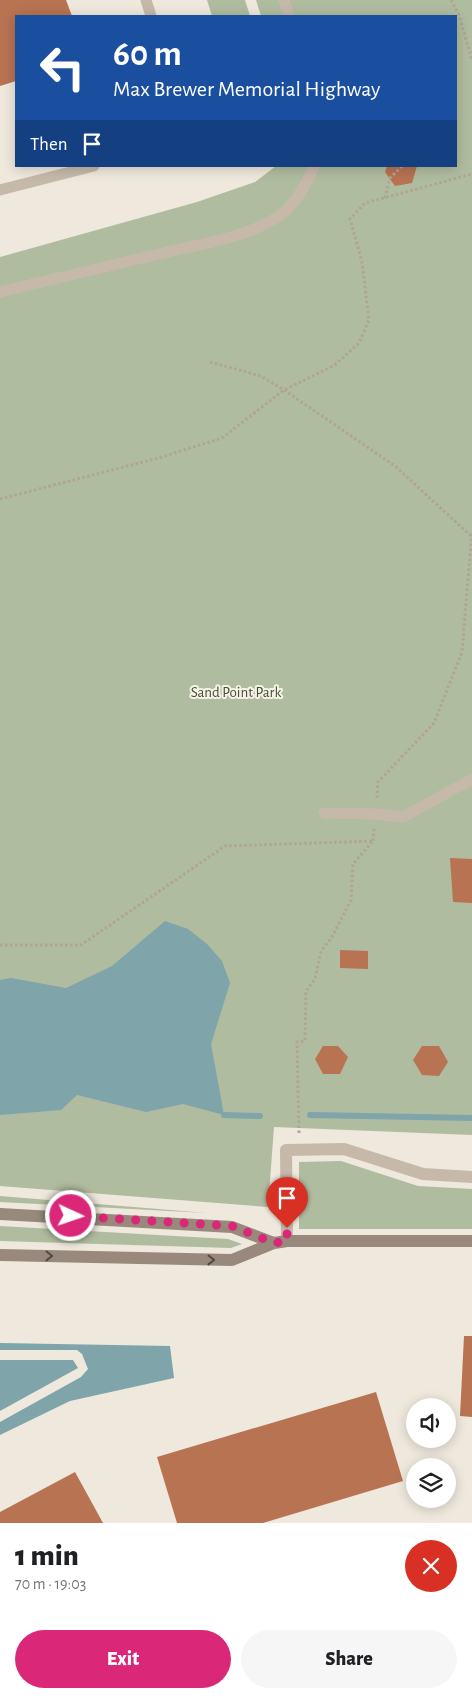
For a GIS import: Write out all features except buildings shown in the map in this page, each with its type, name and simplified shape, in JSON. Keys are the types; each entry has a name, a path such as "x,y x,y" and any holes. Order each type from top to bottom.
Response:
{"main road":[{"path":"0,1214 232,1226 274,1243"},
{"path":"0,1255 232,1260 274,1243 287,1241 472,1241"}],"street":[{"path":"287,1241 286,1150 344,1150 422,1174 472,1177"}],"lane":[{"path":"146,0 151,15"},
{"path":"284,0 289,15"},
{"path":"0,190 90,167"},
{"path":"0,292 197,245 259,226 280,215 292,204 304,188 314,167"},
{"path":"324,813 376,814 403,817 472,779"}],"path":[{"path":"451,0 459,15 472,60"},
{"path":"384,198 390,178 401,167"},
{"path":"0,499 222,438 284,390 336,365 359,342 369,320 362,262 350,219 365,203 472,174"},
{"path":"210,362 261,376 284,390 395,466 472,536"},
{"path":"300,1150 297,1042 305,1041 306,990 315,979 321,951 332,936 352,900 353,864 373,841 378,782 434,723 462,652 472,531"},
{"path":"0,944 81,946 224,846 373,841"}],"green space":[{"path":"207,0 245,0 250,15 212,15"},
{"name":"Sand Point Park","path":"256,0 472,0 472,1135 274,1127 268,1207 0,1186 0,257 197,202 255,182 275,167 457,167 457,15 261,15"},
{"path":"341,1161 418,1186 472,1189 472,1229 299,1229 299,1162"},
{"path":"0,1196 207,1213 0,1202"},
{"path":"0,1226 228,1239 242,1244 231,1248 0,1241"}],"water":[{"path":"165,921 188,929 207,944 222,961 230,983 211,1044 224,1115 183,1104 146,1112 77,1095 61,1110 0,1115 0,980 11,978 66,988 112,966"},
{"path":"0,1343 170,1346 174,1378 70,1401 0,1435 0,1422 81,1377 88,1369 82,1354 77,1350 0,1350"},
{"path":"0,1360 73,1360 78,1368 0,1411"}],"waterway":[{"path":"224,1115 260,1116"},
{"path":"310,1115 472,1118"}],"route":[{"path":"71,1216 232,1226 274,1243 287,1241 287,1228"}]}
